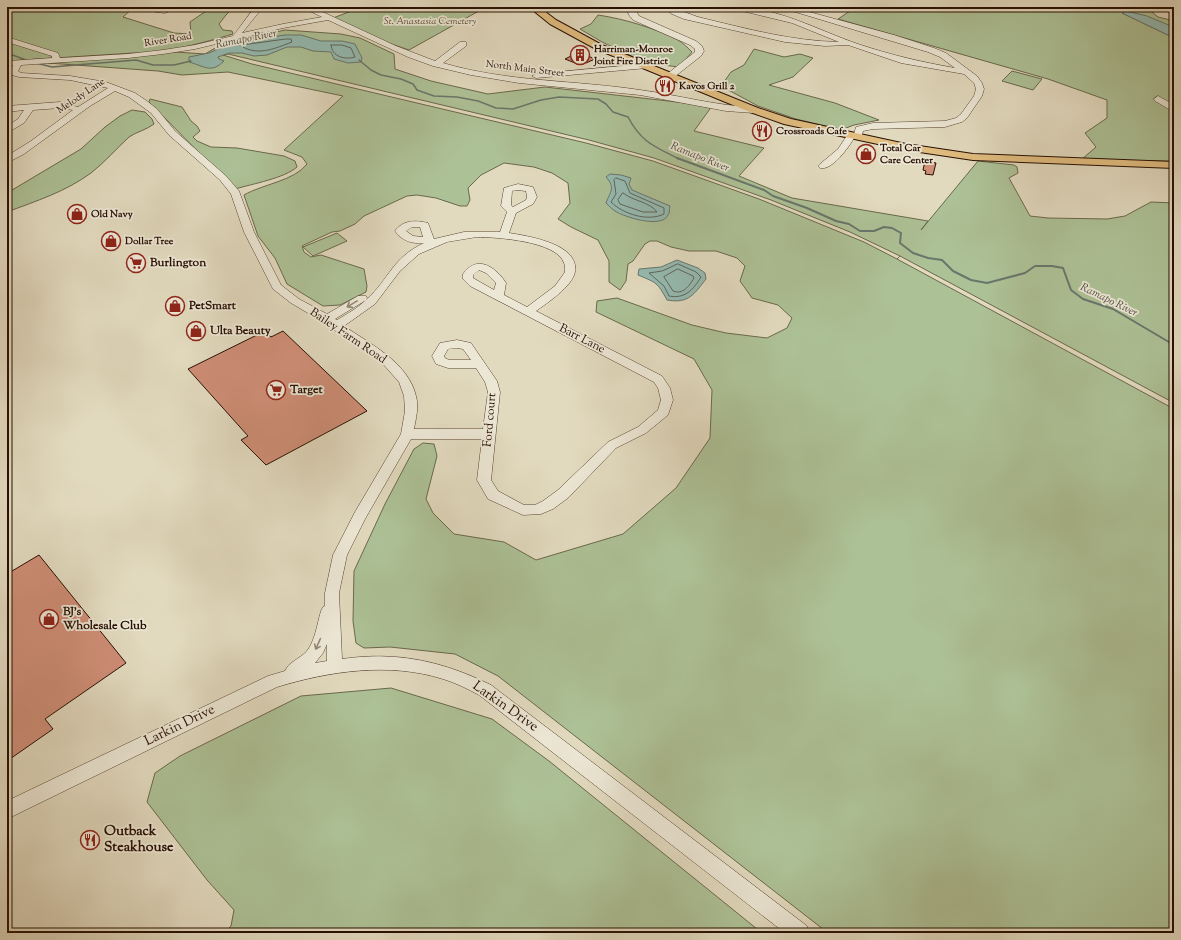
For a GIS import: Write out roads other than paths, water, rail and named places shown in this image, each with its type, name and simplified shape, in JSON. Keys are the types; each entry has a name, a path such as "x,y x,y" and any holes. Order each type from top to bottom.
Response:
{"main road":[{"path":"533,7 554,22 577,35 644,66 788,122 931,151 995,159 1174,165"}],"street":[{"path":"164,7 158,10 165,11 176,7"},
{"path":"238,37 237,35 259,7"},
{"name":"North Main Street","path":"306,7 404,53 436,64 472,73 510,79 638,92 720,107 754,110"},
{"path":"630,7 632,15 636,18 693,43 699,48 700,51 698,54 670,76"},
{"path":"668,7 687,17 779,39 817,44 849,43"},
{"path":"738,7 795,21 849,43 904,61 966,72"},
{"path":"783,7 931,50 943,55 974,78 978,83 980,90 964,116 959,120 945,124 868,126 859,129 842,152 824,166"},
{"path":"1162,7 1174,12"},
{"path":"763,12 769,18 789,27 804,31 821,32"},
{"path":"795,21 806,14"},
{"name":"River Road","path":"7,63 156,53 195,47 329,18"},
{"path":"7,39 55,55 53,60"},
{"path":"436,64 463,44"},
{"path":"18,62 14,70 15,73 20,75"},
{"path":"510,79 644,66"},
{"name":"Melody Lane","path":"7,74 90,80 115,87"},
{"name":"Melody Lane","path":"7,160 27,148 78,109 115,87"},
{"name":"Bailey Farm Road","path":"115,87 132,95 146,105 172,133 223,178 236,193 249,232 277,287 295,301 331,323 387,361 404,380 410,396 411,412 407,434 360,516 340,555 332,593 335,665"},
{"path":"1158,99 1174,109"},
{"path":"7,109 60,105 78,109"},
{"path":"7,130 21,121 30,107"},
{"path":"504,234 512,211"},
{"path":"331,323 370,303 379,294 394,272 409,257 429,242 464,235 504,234 537,242 565,254 570,263 570,272 564,281 529,312"},
{"name":"Barr Lane","path":"484,480 493,495 523,510 536,510 548,506 563,494 612,444 642,430 654,421 664,412 667,400 664,388 658,379 498,296"},
{"name":"Ford court","path":"479,364 491,381 494,392 484,480"},
{"path":"407,434 490,434"},
{"path":"286,677 312,657 318,648 332,593"},
{"name":"Larkin Drive","path":"7,810 274,681 335,665 368,662 428,668 459,677 485,690 800,933"}],"water":[{"path":"1126,11 1147,16 1171,26 1174,28 1174,38 1122,13"},
{"path":"285,35 301,35 321,41 342,41 355,44 362,58 361,62 348,63 334,59 331,52 313,51 301,47 287,47 267,55 254,56 242,53 229,53 218,57 224,61 211,68 189,62 189,57 209,53 225,46 244,41"},
{"path":"610,174 631,178 629,184 632,190 670,206 669,214 664,219 651,221 634,219 615,211 606,203 611,190 611,184 606,177"},
{"path":"677,260 698,268 705,273 706,279 690,297 681,301 667,300 656,284 638,275 639,269 661,267"}],"waterway":[{"name":"Ramapo River","path":"7,53 29,61"},
{"name":"Ramapo River","path":"36,63 52,67 136,60 153,65 174,65 191,61"},
{"name":"Ramapo River","path":"359,60 371,70 381,75 401,79 413,84 417,90 434,96 457,97 478,101 496,108 513,109 541,100 559,97 598,99 606,104 613,112 628,117 638,133 649,143 679,159"},
{"name":"Ramapo River","path":"677,158 764,190 773,196 807,208 836,221 849,224 860,231 874,231 884,227 892,228 901,233 900,243 913,253 928,258 942,260 953,271 971,280 987,283 1025,273 1035,266 1052,266 1063,268 1071,290 1083,299 1113,309 1174,345"}],"place":[{"name":"Harriman-Monroe Joint Fire District","path":"580,55"},
{"name":"Kavos Grill 2","path":"665,86"},
{"name":"Crossroads Cafe","path":"762,131"},
{"name":"Total Car Care Center","path":"866,154"},
{"name":"Old Navy","path":"77,214"},
{"name":"Dollar Tree","path":"111,241"},
{"name":"Burlington","path":"136,263"},
{"name":"PetSmart","path":"175,306"},
{"name":"Ulta Beauty","path":"196,331"},
{"name":"Target","path":"276,390"},
{"name":"BJ's Wholesale Club","path":"49,619"},
{"name":"Outback Steakhouse","path":"90,840"}],"park label":[{"name":"St. Anastasia Cemetery","path":"430,21"}]}
